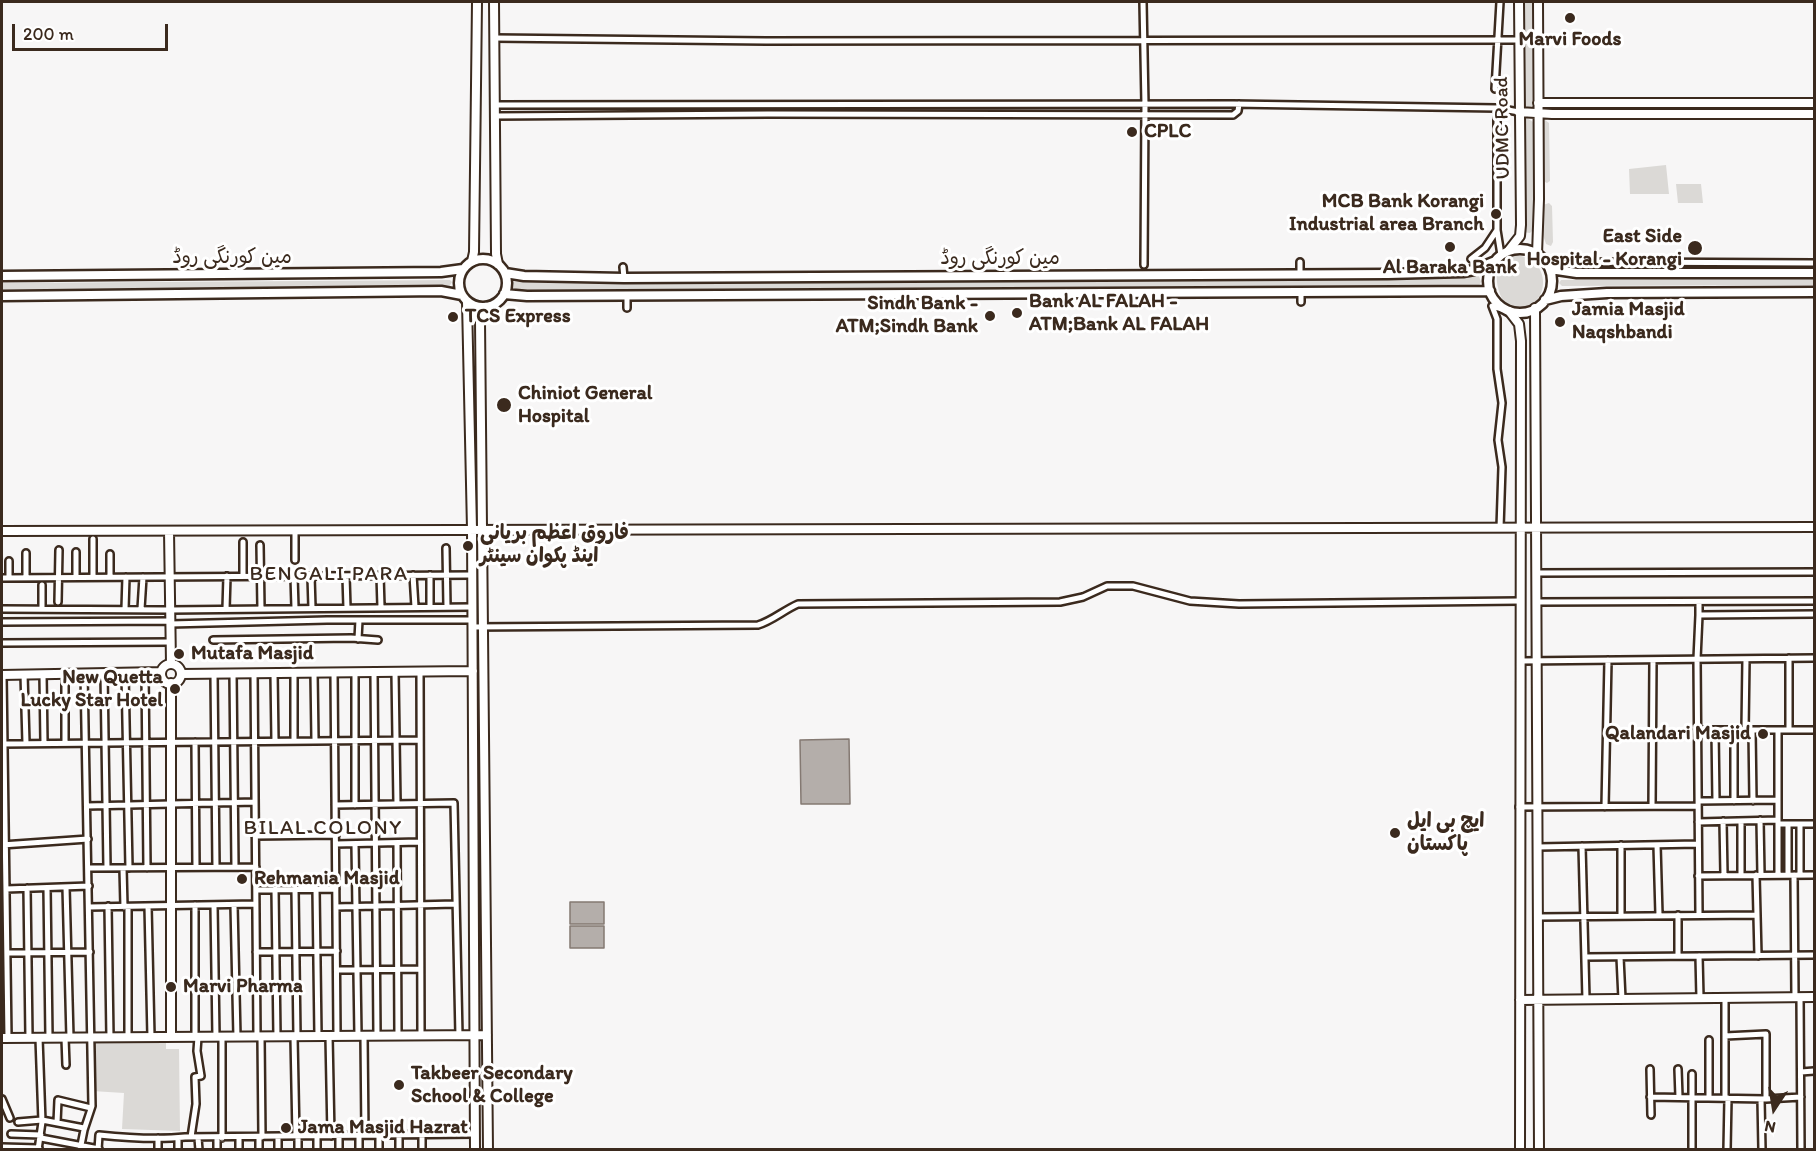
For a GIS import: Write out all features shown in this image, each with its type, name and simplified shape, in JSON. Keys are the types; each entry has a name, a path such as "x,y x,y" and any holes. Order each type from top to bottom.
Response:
{"main road":[{"path":"1519,249 1537,254 1549,268 1552,280 1550,291 1545,300 1536,308 1522,312 1509,311 1496,302 1490,291 1489,272 1493,262 1509,250 1519,249"},
{"path":"486,259 498,264 506,273 507,287 496,303 486,307 478,306 465,298 458,282 463,269 472,261 486,259"},
{"name":"مین کورنگی روڈ","path":"506,273 524,276 624,278 1463,272 1493,262"},
{"path":"1549,268 1577,273 1815,273"},
{"name":"مین کورنگی روڈ","path":"2,276 337,269 441,272 463,269"},
{"name":"مین کورنگی روڈ","path":"2,296 430,291 465,298"},
{"name":"مین کورنگی روڈ","path":"504,294 627,296 1490,291"},
{"path":"1545,300 1560,296 1607,298 1815,292"}],"street":[{"path":"472,261 474,252 477,2"},
{"path":"494,2 496,254 498,264"},
{"path":"1143,2 1144,265"},
{"path":"1495,89 1500,2"},
{"name":"UDMC Road","path":"1509,250 1520,236 1521,225 1519,2"},
{"name":"UDMC Road","path":"1537,254 1538,2"},
{"path":"494,38 766,41 1518,40"},
{"path":"1538,103 1722,105 1815,103"},
{"path":"1791,103 1791,114"},
{"path":"495,105 1239,104 1497,108 1538,114 1815,114"},
{"path":"495,116 1233,115 1238,111 1239,104"},
{"path":"955,105 955,114"},
{"path":"1034,105 1034,114"},
{"path":"1722,105 1722,115"},
{"path":"556,106 557,117"},
{"path":"675,106 675,115"},
{"path":"907,106 907,114"},
{"path":"1497,108 1497,230 1501,255"},
{"path":"1471,259 1485,248 1497,230"},
{"path":"1300,262 1300,273"},
{"path":"1549,268 1562,263 1582,262 1815,263"},
{"path":"1672,263 1672,274"},
{"path":"623,267 624,278"},
{"path":"1301,292 1301,302"},
{"path":"627,296 627,308"},
{"path":"465,298 472,529 475,1149"},
{"path":"1500,528 1502,467 1498,440 1502,403 1497,369 1497,319 1496,312 1491,306 1509,311 1516,318 1521,333 1520,1149"},
{"path":"486,307 480,321 488,1149"},
{"path":"1536,308 1539,1149"},
{"path":"2,531 1815,527"},
{"path":"295,530 295,560"},
{"path":"169,531 171,664"},
{"path":"93,539 93,577"},
{"path":"243,542 243,576"},
{"path":"260,545 261,609"},
{"path":"446,548 447,607"},
{"path":"58,602 59,549"},
{"path":"76,552 76,577"},
{"path":"26,553 26,578"},
{"path":"110,554 110,577"},
{"path":"9,561 9,578"},
{"path":"1537,573 1815,572"},
{"path":"380,575 381,607"},
{"path":"413,575 415,607"},
{"path":"430,575 430,607"},
{"path":"2,578 472,575"},
{"path":"226,609 227,576"},
{"path":"294,576 295,608"},
{"path":"311,576 312,608"},
{"path":"346,576 347,608"},
{"path":"125,609 126,577"},
{"path":"141,609 142,577"},
{"path":"42,585 42,609"},
{"path":"2,622 359,620 472,623 484,627 758,625 798,604 1060,602 1083,597 1107,586 1133,586 1190,601 1239,604 1520,602"},
{"path":"1537,602 1815,601"},
{"path":"1699,602 1697,659 1699,915"},
{"path":"2,609 472,607"},
{"path":"1699,615 1815,614"},
{"path":"358,639 359,620"},
{"path":"213,640 378,640"},
{"path":"2,643 171,642"},
{"path":"1789,658 1789,730"},
{"path":"1521,661 1815,658"},
{"path":"1745,730 1746,659"},
{"path":"1605,807 1608,660"},
{"path":"1652,806 1653,660"},
{"path":"161,672 164,666 171,664 177,666 181,674"},
{"path":"181,674 473,671"},
{"path":"145,672 147,868"},
{"path":"161,672 2,675 6,889 4,909 7,953 4,972 5,1038 487,1035"},
{"path":"161,672 165,681 171,683 177,681 181,674"},
{"path":"331,1136 337,970 334,672"},
{"path":"355,672 355,805"},
{"path":"374,672 377,1036"},
{"path":"395,672 397,804"},
{"path":"420,672 421,1036"},
{"path":"80,1148 91,1108 84,673"},
{"path":"104,673 107,868"},
{"path":"125,673 128,1037"},
{"path":"234,673 236,867"},
{"path":"254,673 256,952 261,1137 259,1149"},
{"path":"274,673 275,741"},
{"path":"294,673 294,741"},
{"path":"314,673 315,740"},
{"path":"24,674 26,744"},
{"path":"43,674 44,743"},
{"path":"65,674 65,743"},
{"path":"214,674 216,867"},
{"path":"171,683 171,1037"},
{"path":"1698,730 1815,730"},
{"path":"1715,730 1716,801"},
{"path":"1734,730 1734,801"},
{"path":"1752,730 1753,801"},
{"path":"1778,730 1778,875"},
{"path":"3,744 419,740"},
{"path":"195,742 196,867"},
{"path":"1519,807 1652,806 1716,801 1778,800"},
{"path":"87,806 255,802"},
{"path":"335,805 454,803 459,1036"},
{"path":"1698,822 1760,820 1788,824 1815,824"},
{"path":"1758,956 1760,820"},
{"path":"1723,821 1724,875"},
{"path":"1741,821 1742,875"},
{"path":"1788,824 1794,875 1802,1149"},
{"path":"1794,875 1800,824"},
{"path":"255,836 336,835"},
{"path":"4,845 88,839"},
{"path":"336,844 419,842"},
{"path":"397,843 399,1036"},
{"path":"355,844 357,970 361,1036 362,1135 359,1149"},
{"path":"1538,847 1698,844"},
{"path":"1621,845 1621,916"},
{"path":"1657,845 1659,915"},
{"path":"1582,846 1586,999"},
{"path":"88,868 256,867"},
{"path":"1698,876 1815,875"},
{"path":"6,889 89,886"},
{"path":"66,887 68,952 66,1065"},
{"path":"27,888 29,1038"},
{"path":"47,888 49,1038"},
{"path":"275,889 277,1037"},
{"path":"295,889 298,1149"},
{"path":"316,889 318,1036"},
{"path":"256,890 336,889"},
{"path":"89,907 256,904"},
{"path":"336,907 456,904"},
{"path":"214,905 219,1037 219,1138 217,1149"},
{"path":"234,905 237,1037"},
{"path":"108,906 110,1038"},
{"path":"148,906 151,1037"},
{"path":"191,1137 196,1104 195,1077 201,1076 197,1051 195,906"},
{"path":"1678,915 1678,956"},
{"path":"1538,916 1757,915"},
{"path":"256,952 337,951"},
{"path":"7,953 90,952"},
{"path":"1699,956 1700,998"},
{"path":"1585,957 1815,956"},
{"path":"1620,957 1622,999"},
{"path":"337,970 420,969"},
{"path":"1520,1000 1815,997"},
{"path":"1725,998 1727,1149"},
{"path":"1725,1036 1766,1035 1761,1149"},
{"path":"2,1147 39,1149 42,1120 39,1038"},
{"path":"1709,1040 1709,1098"},
{"path":"1650,1069 1651,1115"},
{"path":"1678,1069 1679,1097"},
{"path":"1801,1072 1815,1071"},
{"path":"1692,1074 1692,1149"},
{"path":"1650,1097 1763,1099 1801,1096"},
{"path":"2,1099 10,1118"},
{"path":"57,1123 58,1100 91,1108"},
{"path":"18,1122 42,1120 84,1128"},
{"path":"11,1134 41,1136 80,1148 99,1149 99,1135 129,1138 239,1138 475,1134"},
{"path":"379,1135 379,1149"},
{"path":"399,1135 399,1149"},
{"path":"422,1135 422,1149"},
{"path":"317,1136 317,1149"},
{"path":"339,1136 339,1149"},
{"path":"278,1137 278,1149"},
{"path":"158,1138 158,1149"},
{"path":"178,1138 178,1149"},
{"path":"198,1138 199,1149"},
{"path":"239,1138 239,1149"}],"shaded area":[{"path":"1522,2 1532,2 1532,106 1530,110 1523,108"},
{"path":"1527,118 1533,122 1534,229 1530,233 1523,232 1524,119"},
{"path":"1545,120 1549,123 1550,181 1547,183 1543,181 1542,123"},
{"path":"1666,165 1669,194 1630,194 1629,169"},
{"path":"1676,184 1701,184 1703,203 1678,203"},
{"path":"1549,203 1552,206 1553,242 1551,246 1546,244 1543,235 1543,205"},
{"path":"1514,255 1529,259 1538,267 1543,278 1538,299 1530,306 1518,307 1504,302 1498,289 1499,268 1502,262"},
{"path":"1479,276 1481,282 1479,286 511,291 510,284 511,282 1165,277 1332,279"},
{"path":"1814,278 1814,285 1562,286 1559,283 1561,280"},
{"path":"450,280 452,282 449,287 2,292 2,283"},
{"path":"849,739 850,804 801,804 800,740"},
{"path":"570,902 604,902 604,924 570,924"},
{"path":"570,926 604,926 604,948 570,948"},
{"path":"91,1043 166,1043 166,1049 179,1049 180,1131 122,1129 124,1093 92,1091"}],"place":[{"name":"Marvi Foods","path":"1570,18"},
{"name":"CPLC","path":"1132,132"},
{"name":"MCB Bank Korangi Industrial area Branch","path":"1496,214"},
{"name":"Al Baraka Bank","path":"1450,247"},
{"name":"East Side Hospital - Korangi","path":"1695,248"},
{"name":"Bank AL FALAH - ATM;Bank AL FALAH","path":"1017,313"},
{"name":"Sindh Bank - ATM;Sindh Bank","path":"990,316"},
{"name":"TCS Express","path":"453,317"},
{"name":"Jamia Masjid Naqshbandi","path":"1560,322"},
{"name":"Chiniot General Hospital","path":"504,405"},
{"name":"فاروق اعظم بریانی اینڈ پکوان سینٹر","path":"468,546"},
{"name":"Mutafa Masjid","path":"179,654"},
{"name":"New Quetta Lucky Star Hotel","path":"175,689"},
{"name":"Qalandari Masjid","path":"1763,734"},
{"name":"ایچ بی ایل پاکستان","path":"1395,833"},
{"name":"Rehmania Masjid","path":"242,879"},
{"name":"Marvi Pharma","path":"171,987"},
{"name":"Takbeer Secondary School & College","path":"399,1085"},
{"name":"Jama Masjid Hazrat","path":"286,1128"}],"district":[{"name":"BENGALI PARA","path":"329,575"},
{"name":"BILAL COLONY","path":"323,829"}]}
